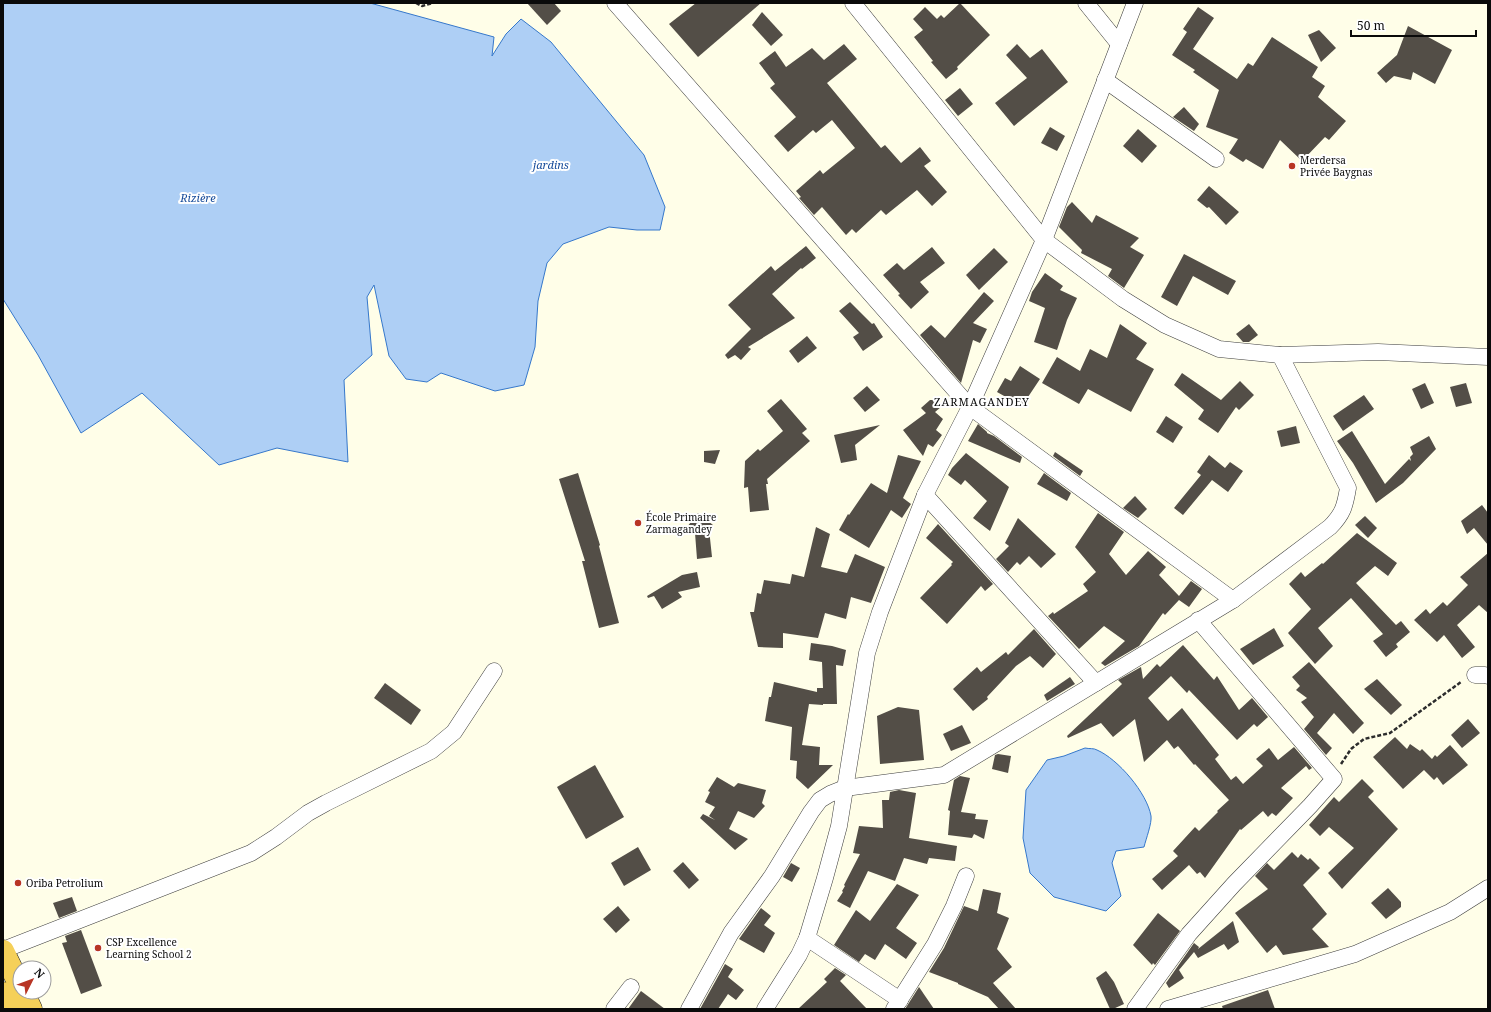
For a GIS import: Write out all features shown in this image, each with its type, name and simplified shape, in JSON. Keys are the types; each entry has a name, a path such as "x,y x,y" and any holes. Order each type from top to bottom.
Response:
{"highway":[{"path":"3,951 12,970"},
{"path":"3,993 11,1009"}],"street":[{"path":"615,3 970,407 1233,600"},
{"path":"853,3 1044,240 1123,300 1166,325 1219,349 1280,355 1378,352 1488,357"},
{"path":"1086,3 1119,44"},
{"path":"765,1009 799,955 807,938 839,826 867,653 880,612 925,495 970,407 1044,240 1135,3"},
{"path":"1105,80 1216,159"},
{"path":"689,1009 731,933 772,876 811,812 820,800 845,788 944,775 1233,600 1330,527 1339,518 1344,509 1348,488 1280,355"},
{"path":"925,495 1096,683"},
{"path":"1135,1009 1189,934 1234,884 1310,806 1334,779 1198,620"},
{"path":"3,951 251,853 276,838 308,813 431,751 454,732 494,671"},
{"path":"807,938 897,1004 935,944 954,906 966,876"},
{"path":"1168,1009 1355,954 1450,912 1488,888"},
{"path":"614,1009 631,987"}],"path":[{"path":"416,3 422,6 433,3"},
{"path":"1334,779 1339,766 1351,750 1364,739 1390,734 1466,679 1481,676"}],"water":[{"name":"Rizière","path":"3,3 370,3 494,37 492,56 506,34 521,19 551,42 644,155 665,207 660,230 637,230 609,227 563,244 547,263 538,301 535,347 524,385 495,391 441,373 427,382 406,379 389,356 374,285 367,297 372,355 344,380 348,462 277,448 219,465 142,393 81,433 38,355 3,299"},
{"path":"1085,748 1096,749 1105,754 1122,769 1138,787 1144,797 1151,816 1150,827 1144,847 1116,851 1112,863 1121,896 1106,911 1054,897 1030,873 1023,838 1026,790 1047,760 1064,756"}],"building":[{"path":"527,3 554,3 561,11 547,25"},
{"path":"696,3 761,3 698,57 669,24"},
{"path":"960,3 990,35 957,67 958,69 946,79 931,62 933,61 914,37 923,30 913,19 925,7 937,19 941,15 944,18"},
{"path":"1198,7 1214,18 1193,49 1237,79 1248,63 1253,66 1272,37 1318,67 1312,77 1325,86 1318,97 1346,121 1329,140 1325,137 1302,161 1280,140 1263,169 1246,159 1243,162 1229,153 1238,139 1206,127 1219,90 1193,72 1195,70 1172,55 1187,32 1183,29"},
{"path":"762,12 783,35 771,46 752,25"},
{"path":"1408,26 1452,50 1435,84 1413,72 1411,80 1394,76 1386,83 1377,73 1397,55"},
{"path":"1319,30 1336,48 1321,62 1308,35"},
{"path":"844,44 857,59 827,83 881,148 885,145 901,163 920,147 931,161 924,166 947,192 932,206 917,190 886,215 881,210 856,233 852,229 846,235 822,207 814,215 799,198 801,197 796,191 820,170 823,174 855,148 832,120 816,133 813,130 788,152 774,136 796,117 770,88 775,84 759,63 775,51 786,67 812,48 824,60"},
{"path":"1017,44 1030,58 1042,49 1068,82 1014,126 995,103 1027,78 1006,55"},
{"path":"960,88 973,104 958,116 945,100"},
{"path":"1184,107 1199,124 1194,131 1173,117"},
{"path":"1050,127 1065,136 1057,151 1041,143"},
{"path":"1138,129 1157,146 1142,163 1123,146"},
{"path":"1209,186 1239,212 1226,225 1209,207 1207,208 1197,200"},
{"path":"1072,202 1092,223 1096,215 1139,238 1130,247 1144,255 1124,288 1108,276 1112,269 1081,253 1082,250 1059,227 1067,207"},
{"path":"806,246 816,258 802,269 801,268 772,294 795,318 748,347 751,349 741,360 735,355 728,359 725,355 751,329 728,305 771,266 775,271"},
{"path":"932,247 945,263 920,282 929,292 911,309 883,275 897,263 904,270"},
{"path":"994,248 1008,262 979,290 966,275"},
{"path":"1184,254 1236,281 1228,295 1193,276 1177,306 1161,297"},
{"path":"1045,273 1063,286 1060,290 1077,298 1067,320 1057,350 1034,342 1045,308 1029,301 1032,292"},
{"path":"984,292 994,301 973,323 987,329 980,343 973,340 961,383 920,335 931,325 945,338"},
{"path":"850,302 872,324 874,323 883,337 863,351 853,337 859,333 839,311"},
{"path":"1120,324 1147,343 1136,359 1154,369 1131,412 1088,389 1079,404 1042,383 1057,357 1080,371 1090,349 1107,358"},
{"path":"1249,324 1258,335 1249,342 1243,342 1236,334"},
{"path":"807,336 817,348 798,363 789,351"},
{"path":"1020,366 1040,379 1022,406 997,392 1005,378 1011,381"},
{"path":"1182,373 1221,400 1240,381 1254,395 1239,410 1236,407 1218,433 1198,419 1204,410 1174,385"},
{"path":"1425,383 1434,403 1421,409 1412,389"},
{"path":"1466,383 1472,403 1456,407 1450,387"},
{"path":"867,386 880,400 865,412 853,398"},
{"path":"1364,395 1374,409 1343,431 1333,416"},
{"path":"781,399 807,429 802,433 810,441 767,479 768,484 766,484 769,510 750,512 748,487 744,488 745,461 758,449 760,451 783,431 767,411"},
{"path":"930,400 935,400 941,407 935,412 943,419 936,430 942,435 933,447 928,444 923,456 903,430 926,413 921,408"},
{"path":"1166,416 1183,427 1173,443 1156,432"},
{"path":"978,424 987,433 994,436 1022,457 1020,463 968,441"},
{"path":"880,425 855,445 857,460 841,463 834,435"},
{"path":"1296,426 1300,443 1281,447 1277,431"},
{"path":"1352,431 1385,484 1409,459 1411,461 1410,457 1413,454 1410,447 1429,436 1436,449 1403,483 1376,503 1353,463 1337,441"},
{"path":"720,450 715,464 704,462 704,451"},
{"path":"1055,452 1083,471 1080,476 1053,456"},
{"path":"966,453 1009,487 990,531 973,518 987,501 965,480 961,485 948,475 952,468"},
{"path":"898,455 921,461 903,498 911,504 902,518 891,510 869,548 839,530 848,514 849,515 871,483 887,493"},
{"path":"1209,455 1225,468 1230,462 1243,471 1228,492 1212,480 1183,515 1174,508 1201,475 1197,472"},
{"path":"578,473 600,545 599,546 619,623 599,628 582,561 585,561 559,479"},
{"path":"1044,473 1071,493 1067,501 1037,484"},
{"path":"1135,496 1147,509 1138,518 1123,508"},
{"path":"1482,505 1488,513 1488,545 1474,528 1467,534 1461,521"},
{"path":"698,513 713,525 709,529 712,557 697,559 695,533 687,527"},
{"path":"1098,513 1124,532 1109,554 1126,575 1148,551 1166,567 1159,575 1179,596 1191,581 1202,589 1189,607 1179,600 1165,615 1163,613 1139,646 1105,666 1101,663 1125,641 1104,626 1079,649 1048,616 1053,612 1054,614 1088,591 1083,584 1096,572 1075,547"},
{"path":"1365,516 1377,528 1368,538 1355,525"},
{"path":"1018,518 1056,554 1041,568 1029,556 1020,565 1017,562 1008,572 996,559 1009,546 1005,543"},
{"path":"938,524 993,584 985,591 981,586 947,624 920,598 952,565 951,564 953,562 926,538"},
{"path":"816,527 830,534 821,567 847,573 855,554 885,567 871,603 851,597 846,619 825,613 818,638 783,633 783,648 758,647 750,612 754,612 757,593 761,594 764,580 790,584 792,574 804,577"},
{"path":"1357,533 1397,563 1388,576 1375,566 1356,583 1396,625 1401,621 1410,632 1396,644 1398,647 1386,657 1373,641 1383,634 1351,598 1318,628 1333,646 1315,664 1288,633 1311,609 1289,584 1301,572 1305,577 1322,563 1323,564"},
{"path":"1488,553 1488,613 1479,605 1457,625 1475,647 1462,658 1444,635 1437,642 1414,620 1426,609 1430,614 1443,602 1447,606 1468,585 1460,577"},
{"path":"697,572 700,587 678,592 682,597 662,609 654,596 648,598 647,596 682,575"},
{"path":"1274,628 1284,646 1253,665 1240,649"},
{"path":"1034,629 1056,654 1043,668 1030,656 1016,666 987,697 988,699 973,711 953,689 977,667 981,672 1006,652 1008,655"},
{"path":"811,643 846,650 843,666 836,665 837,704 809,704 802,745 820,747 819,765 833,765 808,789 796,778 797,761 790,760 792,727 765,721 769,697 771,697 774,682 817,692 817,688 823,688 822,662 809,660"},
{"path":"1183,645 1214,680 1217,676 1239,710 1252,698 1268,717 1257,727 1254,724 1237,740 1189,690 1187,693 1171,676 1148,698 1168,721 1182,708 1219,755 1215,759 1231,780 1236,776 1243,784 1263,766 1256,759 1269,748 1278,760 1294,747 1312,768 1309,770 1306,766 1281,788 1293,798 1276,816 1272,813 1268,817 1263,811 1241,830 1240,829 1205,878 1200,872 1197,874 1189,865 1162,890 1152,879 1178,856 1173,851 1195,827 1199,831 1229,800 1195,764 1194,765 1178,746 1174,749 1167,740 1144,762 1135,719 1113,737 1101,723 1068,738 1067,736 1122,684 1118,680 1141,667 1143,679 1157,664 1160,667"},
{"path":"1309,662 1364,723 1353,734 1334,713 1317,733 1332,748 1326,755 1304,729 1314,717 1301,702 1307,698 1296,690 1300,686 1292,677"},
{"path":"1070,677 1075,684 1047,701 1044,695"},
{"path":"1377,679 1402,705 1391,715 1364,689"},
{"path":"385,683 421,710 411,725 374,698"},
{"path":"898,707 919,710 924,760 880,764 877,716"},
{"path":"1468,719 1480,733 1462,748 1451,735"},
{"path":"962,725 971,743 951,751 943,734"},
{"path":"1395,737 1407,749 1410,744 1420,751 1422,749 1432,759 1435,755 1437,757 1450,745 1468,765 1443,785 1437,777 1434,780 1424,770 1403,789 1373,757"},
{"path":"995,755 1011,756 1008,773 992,769"},
{"path":"595,765 624,817 586,839 557,787"},
{"path":"960,776 970,778 961,812 976,814 975,819 988,820 984,839 974,834 972,838 948,835 950,811 948,810 954,780"},
{"path":"717,777 734,787 738,783 766,790 762,803 765,806 754,818 738,811 729,829 748,839 735,850 700,818 703,814 715,820 709,816 715,807 705,802 710,792 708,791"},
{"path":"1362,779 1374,791 1368,797 1398,829 1342,889 1328,873 1354,848 1329,827 1320,836 1309,825 1334,797 1339,802"},
{"path":"899,790 916,793 909,838 957,846 955,861 929,858 927,864 904,858 895,881 868,871 850,908 837,901 843,892 844,885 860,854 853,853 859,826 883,828 882,800 889,800 890,792"},
{"path":"638,847 651,870 624,886 611,863"},
{"path":"1292,852 1298,858 1301,854 1308,860 1310,858 1320,868 1303,885 1327,914 1312,929 1329,947 1283,955 1276,945 1267,953 1235,913 1268,889 1255,876 1267,863 1274,870"},
{"path":"683,862 699,880 689,889 673,871"},
{"path":"791,863 800,868 792,882 783,877"},
{"path":"897,884 919,895 896,928 917,943 906,959 885,944 875,960 865,954 859,962 834,945 856,910 870,921"},
{"path":"1388,888 1401,902 1401,907 1386,919 1371,903"},
{"path":"983,889 1001,893 997,913 1009,918 997,949 1012,967 993,983 1016,1009 999,1009 988,997 929,972 944,948 964,906 978,911"},
{"path":"72,897 77,911 59,918 53,903"},
{"path":"618,906 630,920 616,933 603,919"},
{"path":"761,908 771,916 764,925 775,933 764,953 739,939"},
{"path":"1158,913 1180,931 1155,965 1153,963 1152,965 1133,945"},
{"path":"1233,921 1239,942 1228,950 1224,944 1198,958 1194,952 1179,970 1184,978 1169,988 1166,983 1194,943 1199,947 1198,949"},
{"path":"81,930 102,986 81,994 62,943 67,942 65,936"},
{"path":"725,964 733,969 728,977 744,990 736,1000 728,994 718,1009 700,1009"},
{"path":"835,968 846,975 840,981 867,1009 798,1009 827,982 824,979"},
{"path":"1106,971 1114,982 1124,1004 1113,1009 1110,1009 1096,978"},
{"path":"919,987 934,1009 905,1009"},
{"path":"1268,990 1275,1009 1223,1009 1222,1006"},
{"path":"641,991 665,1009 628,1009"}],"place":[{"name":"Merdersa Privée Baygnas","path":"1292,166"},
{"name":"École Primaire Zarmagandey","path":"638,523"},
{"name":"Oriba Petrolium","path":"18,883"},
{"name":"CSP Excellence Learning School 2","path":"98,948"}],"district":[{"name":"ZARMAGANDEY","path":"982,402"}],"water label":[{"name":"jardins","path":"551,165"}]}
